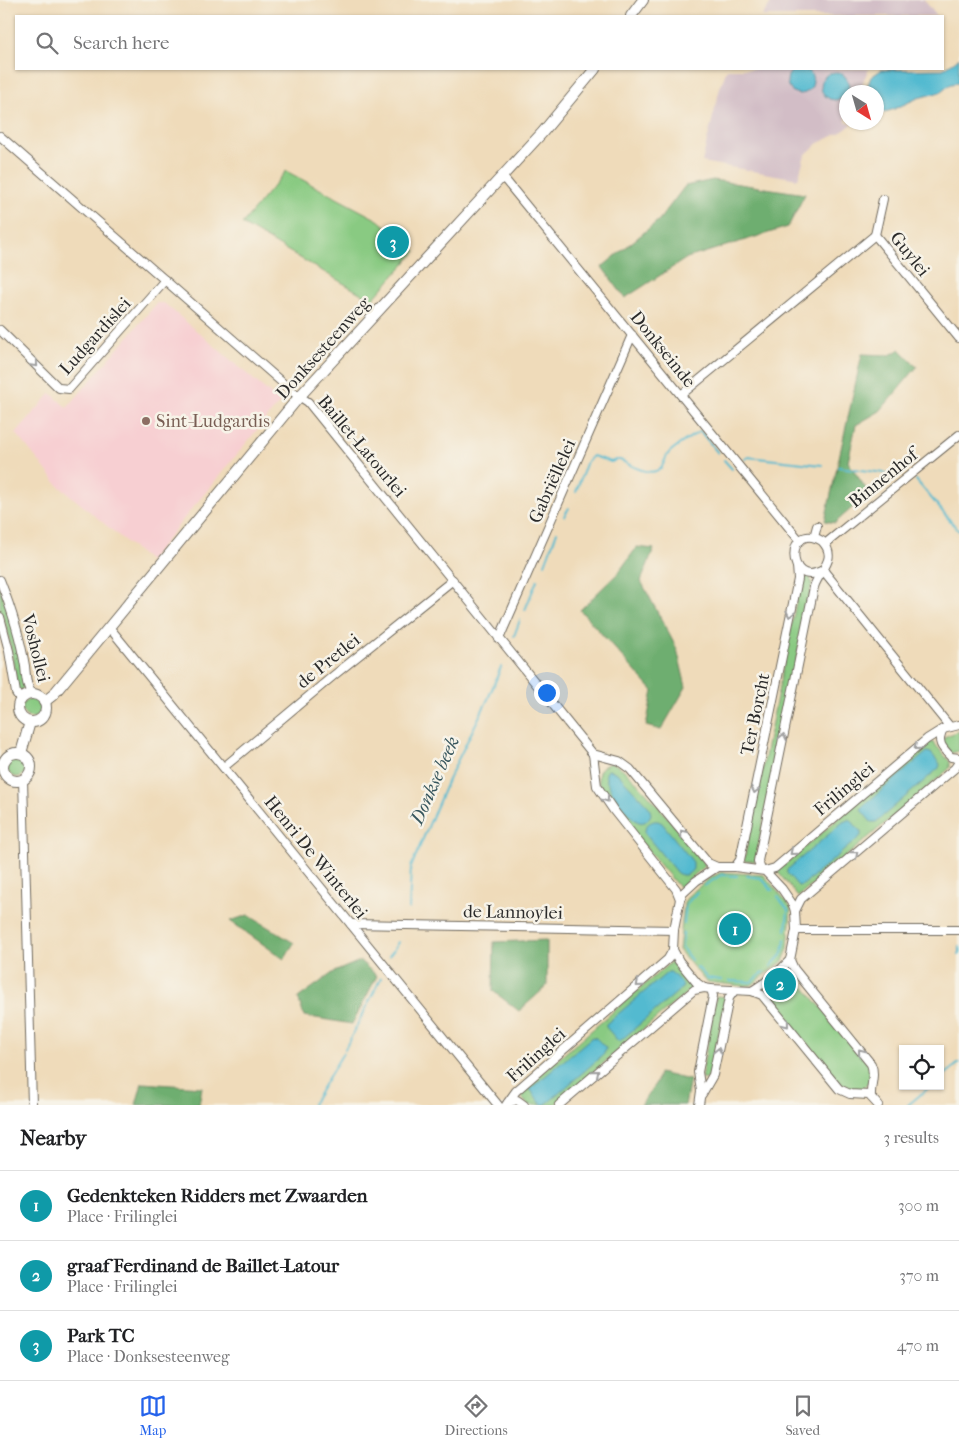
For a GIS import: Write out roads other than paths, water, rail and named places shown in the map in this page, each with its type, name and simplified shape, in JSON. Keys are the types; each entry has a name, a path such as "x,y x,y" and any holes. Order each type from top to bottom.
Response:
{"street":[{"path":"632,15 642,0"},
{"name":"Donksesteenweg","path":"21,753 30,722 39,720 44,715 46,709 44,702 53,695 110,628 299,397 542,133 594,70"},
{"name":"Baillet-Latourlei","path":"0,136 299,397 308,402 593,754"},
{"name":"Donkseinde","path":"502,176 800,541"},
{"path":"681,395 875,235 883,199"},
{"name":"Guylei","path":"875,235 959,338"},
{"name":"Ludgardislei","path":"0,330 59,388 68,389 166,280"},
{"name":"Gabriëllelei","path":"500,639 632,335"},
{"name":"Binnenhof","path":"825,544 959,435"},
{"path":"814,537 816,526"},
{"path":"814,537 825,544 829,551 829,559 823,570 812,573 802,571 797,566 793,553 794,548 800,541 814,537"},
{"name":"Ter Borcht","path":"734,867 740,860 798,579 797,566"},
{"path":"823,570 947,728 939,739 940,745 951,757 959,758"},
{"name":"Ter Borcht","path":"763,870 758,861 814,586 823,570"},
{"name":"Voshollei","path":"0,580 13,615 29,690 34,695"},
{"name":"de Pretlei","path":"224,767 452,580"},
{"name":"Voshollei","path":"0,617 9,651 16,693 21,700"},
{"name":"Henri De Winterlei","path":"110,628 498,1105"},
{"path":"30,722 20,714 18,707 21,700 28,695 34,695 44,702"},
{"name":"Frilinglei","path":"763,870 775,868 927,739 947,728 959,725"},
{"path":"15,753 21,753 29,760 28,774 23,779 13,780 2,771 3,764 6,758 15,753"},
{"path":"680,899 676,889 614,811 597,786 593,754 624,764 708,863 717,867 763,870 782,889 793,905 796,930 790,960 773,977 752,991"},
{"path":"795,912 801,899 955,768 959,762"},
{"path":"23,779 32,1105"},
{"path":"701,1096 698,1072 713,996 707,988 697,983 679,961 673,950 674,930 683,893 696,881 717,867"},
{"name":"de Lannoylei","path":"351,924 674,930"},
{"path":"796,930 959,930"},
{"name":"Frilinglei","path":"507,1104 516,1091 668,959 673,950"},
{"path":"790,960 794,969 871,1064 874,1073 870,1090 871,1096 878,1105"},
{"path":"559,1105 694,990 707,988 752,991 762,995 840,1089 850,1094 871,1096"},
{"path":"699,1105 701,1096 713,1075 729,998 734,991"},
{"name":"Frilinglei","path":"507,1104 517,1100 524,1105"}],"water":[{"path":"959,57 959,83 951,84 941,92 918,98 884,112 884,85 868,85 871,77 881,70 944,70"},
{"path":"794,70 806,70 812,76 812,86 805,93 795,93 788,86 788,76"},
{"path":"830,73 840,73 848,81 849,85 839,85 839,99 830,99 822,91 822,81"},
{"path":"927,752 931,753 940,764 939,768 876,822 871,822 861,810 863,806"},
{"path":"608,770 618,774 649,807 651,814 646,821 639,822 635,820 620,803 607,782 606,774"},
{"path":"850,819 861,832 861,836 803,885 798,886 787,873 787,870 843,822"},
{"path":"654,821 662,823 693,862 693,869 688,874 682,875 677,873 646,835 646,826"},
{"path":"668,972 671,972 683,985 682,988 618,1041 606,1027 606,1024"},
{"path":"592,1037 596,1038 606,1048 604,1054 550,1101 544,1105 541,1104 530,1089"}],"waterway":[{"name":"Donkse beek","path":"576,492 587,461 593,456 611,462 620,460 646,471 657,471 661,468 670,451 700,431 718,453"},
{"name":"Donkse beek","path":"745,459 748,457 822,465"},
{"name":"Donkse beek","path":"724,460 732,469"},
{"name":"Donkse beek","path":"838,467 900,475"},
{"name":"Donkse beek","path":"916,480 959,531"},
{"name":"Donkse beek","path":"564,516 569,508"},
{"name":"Donkse beek","path":"545,564 557,532"},
{"name":"Donkse beek","path":"525,610 537,580"},
{"name":"Donkse beek","path":"514,636 520,620"},
{"name":"Donkse beek","path":"409,909 411,867 448,780 488,699 501,667"},
{"path":"704,886 721,875 737,876"},
{"path":"747,876 761,878 772,890"},
{"path":"684,924 686,904 697,892"},
{"path":"778,897 788,910 786,930"},
{"path":"683,933 682,948 691,960"},
{"path":"771,966 783,953 785,939"},
{"name":"Donkse beek","path":"389,956 398,942"},
{"path":"959,947 959,954"},
{"path":"697,967 707,978 721,980"},
{"path":"730,981 751,982 764,972"},
{"name":"Donkse beek","path":"345,1049 381,978"},
{"name":"Donkse beek","path":"312,1105 343,1053"},
{"path":"944,1076 959,1063"},
{"path":"908,1105 926,1090"}],"place":[{"name":"Park TC","path":"393,242"},
{"name":"Sint-Ludgardis","path":"146,421"},
{"name":"Gedenkteken Ridders met Zwaarden","path":"735,929"},
{"name":"graaf Ferdinand de Baillet-Latour","path":"780,984"}]}
